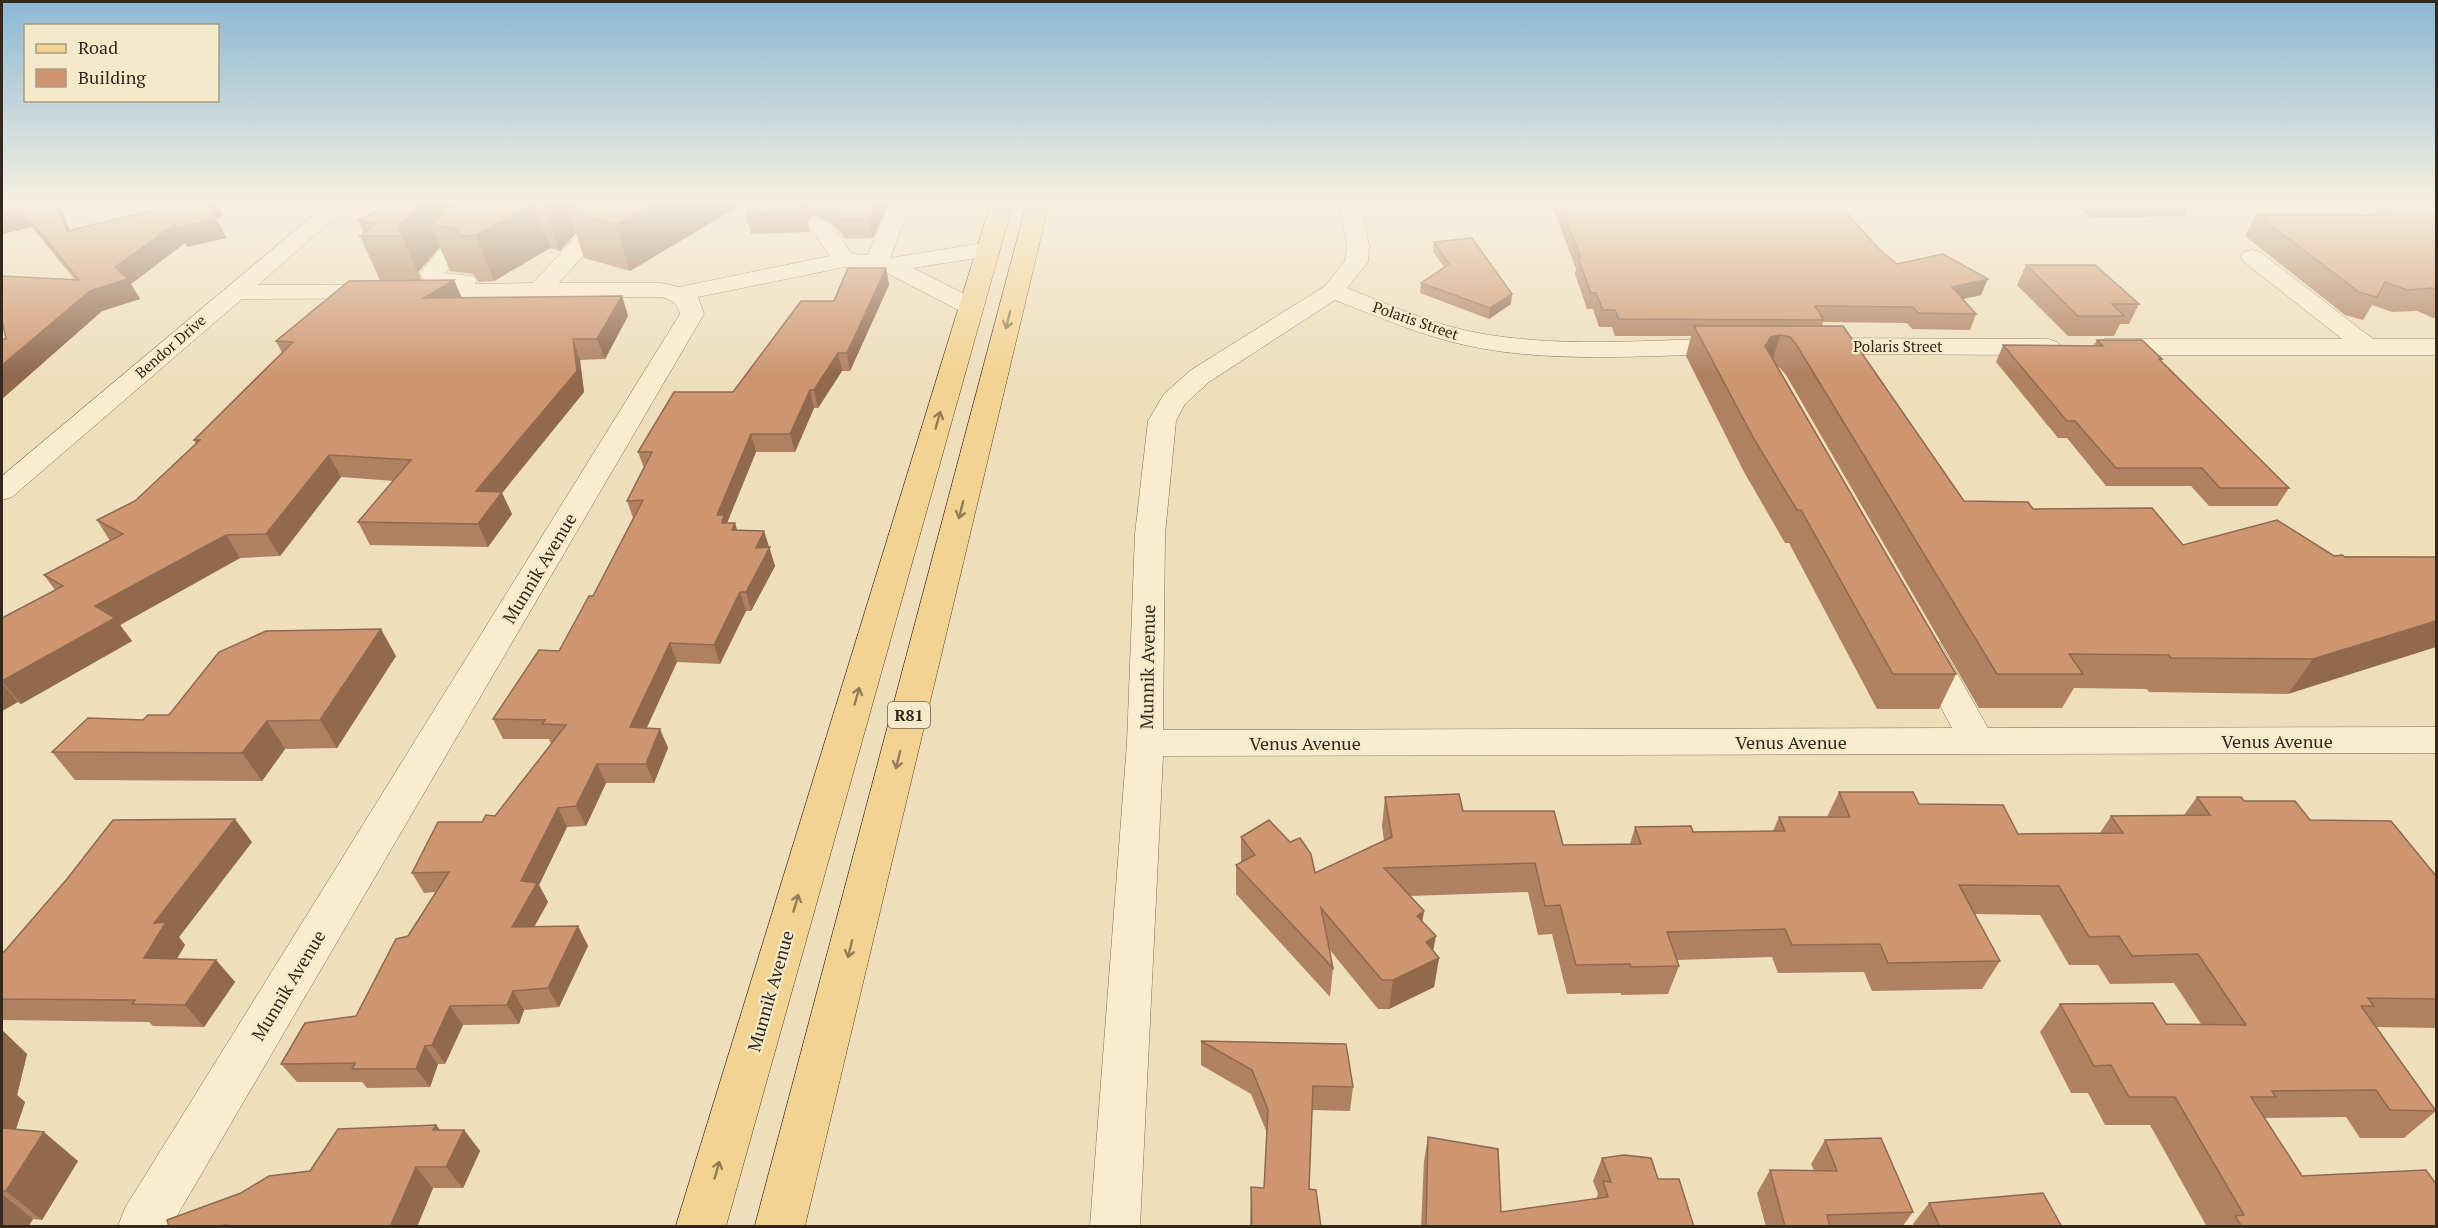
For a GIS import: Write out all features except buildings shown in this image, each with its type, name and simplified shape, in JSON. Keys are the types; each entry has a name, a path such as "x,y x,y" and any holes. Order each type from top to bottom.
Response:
{"main road":[{"name":"Munnik Avenue","path":"701,1227 985,260"},
{"name":"R81","path":"780,1227 1024,260"}],"street":[{"name":"Bendor Drive","path":"2,491 272,260"},
{"path":"444,260 432,273 433,279 661,290 679,294 844,260"},
{"path":"234,292 543,285 566,260"},
{"path":"849,260 883,263 903,260"},
{"name":"Munnik Avenue","path":"1115,1227 1145,743 1150,534 1162,421 1174,400 1200,376 1333,291 1356,260"},
{"path":"2256,260 2367,347"},
{"path":"883,263 971,308"},
{"name":"Polaris Street","path":"1333,291 1430,326 1488,342 1538,346 1756,350"},
{"name":"Munnik Avenue","path":"143,1227 692,314 689,302 679,294"},
{"name":"Polaris Street","path":"1790,346 2436,347"},
{"path":"1913,625 1977,741"},
{"name":"Venus Avenue","path":"1145,743 2436,741"}]}
